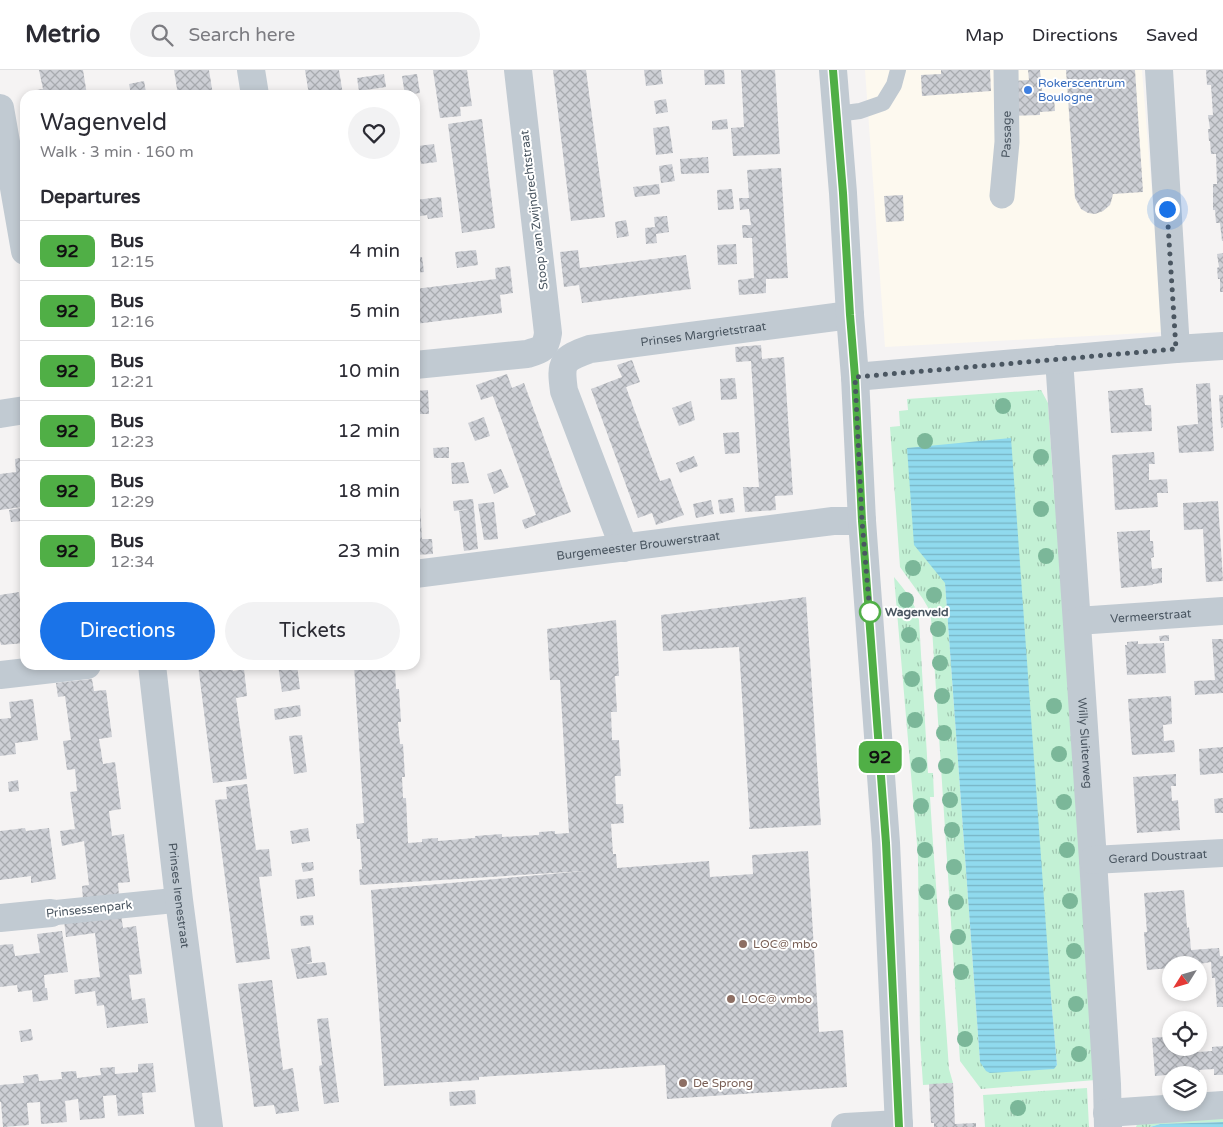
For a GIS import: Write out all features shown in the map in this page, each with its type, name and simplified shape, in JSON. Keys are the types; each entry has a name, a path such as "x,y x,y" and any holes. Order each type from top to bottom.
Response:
{"street":[{"path":"252,70 254,90"},
{"name":"Stoop van Zwijndrechtstraat","path":"420,365 527,354 542,348 547,342 548,333 518,70"},
{"path":"833,70 855,377 862,521 886,843 899,1125 845,1127"},
{"name":"Passage","path":"1002,196 1008,142 1006,70"},
{"path":"1159,70 1176,349"},
{"path":"0,108 20,222"},
{"name":"Prinses Margrietstraat","path":"624,548 564,391 562,374 563,366 568,358 590,349 850,315"},
{"path":"855,377 1223,346"},
{"name":"Willy Sluiterweg","path":"1058,359 1093,860 1108,1120"},
{"path":"0,414 20,411"},
{"name":"Burgemeester Brouwerstraat","path":"420,573 833,521 862,521"},
{"name":"Vermeerstraat","path":"1077,621 1223,611"},
{"path":"0,675 44,670"},
{"name":"Prinses Irenestraat","path":"153,670 179,900 209,1127"},
{"name":"Gerard Doustraat","path":"1093,860 1223,853"},
{"name":"Prinsessenpark","path":"0,918 179,900"},
{"path":"1108,1120 1223,1105"}],"lane":[{"path":"836,114 860,111 883,103 894,85 898,70"}],"shaded area":[{"path":"865,70 1142,70 1163,332 885,347"}],"green space":[{"path":"1041,390 1048,403 1054,494 1062,501 1096,1080 981,1089 960,1061 930,611 900,567 890,427 900,426 899,411 908,410 907,399","holes":["945,583 1051,997 1057,1065 1053,1069 980,1062"]},
{"path":"894,577 913,603 919,620 928,773 933,773 934,797 930,797 949,1069 953,1083 923,1085 920,1039 918,856"},
{"path":"1087,1088 1089,1127 985,1127 983,1095"},
{"path":"1223,1114 1223,1122 1160,1124 1150,1127 1136,1127 1139,1119"}],"water":[{"path":"1011,438 1057,1065 1054,1069 990,1073 986,1071 980,1062 945,583 914,545 907,448"},
{"path":"1223,1122 1223,1127 1150,1127 1160,1124"}],"building":[{"path":"39,70 83,70 86,90 37,90 43,89"},
{"path":"174,70 209,70 212,90 177,90"},
{"path":"305,70 339,70 342,90 308,90"},
{"path":"433,70 467,70 472,106 460,107 461,116 440,118"},
{"path":"553,70 586,70 605,217 571,221"},
{"path":"644,70 661,70 663,84 646,86"},
{"path":"704,70 724,70 725,84 705,85"},
{"path":"741,70 775,70 780,154 733,156 731,128 744,127"},
{"path":"941,70 990,70 991,91 922,96 921,75 941,74"},
{"path":"1028,70 1040,70 1043,99 1054,98 1055,111 1040,112 1040,115 1011,116 1009,81 1029,80"},
{"path":"1066,70 1135,70 1143,192 1113,194 1110,205 1103,211 1095,214 1081,209 1075,198"},
{"path":"1206,70 1223,70 1223,241 1220,223 1216,223 1215,210 1213,210 1213,184 1217,184 1216,154 1211,154 1209,141 1208,115 1213,115 1211,85 1207,85"},
{"path":"384,74 386,87 359,90 357,78"},
{"path":"417,74 420,90 404,90 402,76"},
{"path":"144,81 146,90 130,90 129,84"},
{"path":"666,99 668,112 656,114 654,101"},
{"path":"482,119 495,228 462,233 448,124"},
{"path":"727,119 728,129 712,130 712,121"},
{"path":"669,126 673,153 656,155 653,128"},
{"path":"434,144 437,162 421,164 420,146"},
{"path":"708,157 709,173 681,174 680,159"},
{"path":"672,164 675,181 661,183 659,166"},
{"path":"781,168 788,278 766,279 766,293 739,295 738,280 754,278 752,238 743,238 742,225 751,225 749,209 740,210 739,198 749,198 747,170"},
{"path":"659,184 660,194 635,197 633,187"},
{"path":"732,189 734,209 718,210 717,190"},
{"path":"903,195 904,221 886,222 884,196"},
{"path":"441,197 443,217 428,219 427,215 420,216 420,199"},
{"path":"667,216 669,232 656,234 657,243 646,244 645,228 655,227 654,217"},
{"path":"626,220 629,236 617,238 615,222"},
{"path":"736,244 737,264 718,265 717,245"},
{"path":"476,250 478,265 457,268 455,252"},
{"path":"578,250 580,268 686,255 691,289 582,303 579,285 564,287 560,252"},
{"path":"1223,253 1223,292 1220,292 1217,254"},
{"path":"420,257 422,257 424,272 420,272"},
{"path":"510,266 513,293 500,295 502,313 420,323 420,288 496,279 495,268"},
{"path":"761,345 762,359 784,357 793,495 775,496 776,510 745,512 743,487 759,487 751,361 736,362 735,347"},
{"path":"632,360 640,382 626,387 660,481 670,478 684,515 656,525 652,513 638,518 591,389 622,377 617,365"},
{"path":"507,374 512,388 524,383 571,512 525,529 522,520 536,515 493,396 481,400 476,385"},
{"path":"735,378 737,399 721,400 720,379"},
{"path":"1210,383 1214,451 1179,453 1177,426 1198,424 1196,384"},
{"path":"1143,388 1145,405 1151,405 1152,431 1111,433 1108,391"},
{"path":"428,390 429,414 420,414 420,391"},
{"path":"1219,395 1223,395 1223,427 1221,428"},
{"path":"691,401 695,420 679,426 672,408"},
{"path":"484,417 490,436 475,441 468,423"},
{"path":"739,432 740,453 725,454 723,433"},
{"path":"449,447 449,458 434,458 433,448"},
{"path":"1154,452 1155,464 1149,464 1149,480 1167,479 1168,493 1157,493 1158,507 1115,510 1112,455"},
{"path":"694,456 698,466 680,473 676,463"},
{"path":"20,458 20,507 0,510 0,474 16,472 15,459"},
{"path":"464,462 469,483 452,484 451,463"},
{"path":"501,469 509,487 494,494 487,474"},
{"path":"733,498 735,512 720,514 718,500"},
{"path":"473,499 478,549 464,551 459,511 468,509 454,511 453,501"},
{"path":"711,500 714,514 696,518 693,504"},
{"path":"1218,501 1223,581 1206,582 1203,529 1184,530 1183,503"},
{"path":"494,502 498,539 484,540 478,504"},
{"path":"420,506 422,539 432,539 433,554 420,555"},
{"path":"20,508 20,521 11,522 9,510"},
{"path":"1150,530 1150,541 1153,541 1154,557 1151,558 1152,569 1162,568 1162,583 1121,588 1117,532"},
{"path":"19,592 20,643 1,645 0,595"},
{"path":"806,597 821,825 749,829 739,647 663,651 661,615"},
{"path":"616,620 619,676 615,676 617,712 611,712 612,740 619,740 621,776 615,776 616,804 623,804 624,823 611,824 613,854 616,854 617,868 709,861 710,877 753,874 752,855 808,851 819,1032 843,1030 847,1087 667,1099 665,1065 479,1077 479,1080 384,1086 371,890 585,871 360,885 359,870 362,869 360,839 357,839 356,824 364,823 354,670 395,670 396,689 399,689 401,722 398,722 400,744 403,744 405,777 402,777 403,798 406,798 408,843 422,842 422,839 438,838 438,841 502,834 502,837 539,835 539,832 555,831 555,834 569,833 560,680 550,680 547,629"},
{"path":"1169,635 1169,641 1160,641 1159,636"},
{"path":"1212,639 1223,639 1223,693 1195,695 1194,681 1215,680"},
{"path":"1138,641 1138,644 1164,643 1166,673 1127,675 1125,645 1127,645 1127,642"},
{"path":"199,670 244,670 247,696 236,698 247,779 213,783"},
{"path":"279,670 298,670 300,689 282,692"},
{"path":"92,679 94,691 106,690 112,737 99,739 103,764 115,762 121,809 109,811 112,836 124,834 130,882 118,883 119,896 83,900 82,886 89,885 84,841 62,846 60,831 75,829 70,792 77,791 75,769 67,770 63,741 71,740 65,696 58,697 56,683"},
{"path":"1171,696 1172,724 1163,725 1164,741 1174,740 1175,752 1132,755 1128,699"},
{"path":"33,699 38,740 15,743 16,754 0,756 0,719 11,718 9,702"},
{"path":"300,705 301,716 275,720 274,709"},
{"path":"302,735 307,772 294,774 289,736"},
{"path":"1223,747 1223,773 1200,775 1199,749"},
{"path":"1176,774 1176,786 1171,786 1172,801 1178,800 1180,830 1137,833 1133,777"},
{"path":"18,780 19,791 9,792 8,782"},
{"path":"247,784 256,850 269,849 272,876 259,877 270,959 236,963 215,800 227,799 226,787"},
{"path":"1223,798 1223,813 1215,813 1214,799"},
{"path":"25,828 26,831 49,828 56,879 31,883 31,876 0,880 0,831"},
{"path":"308,828 310,841 292,844 290,831"},
{"path":"313,862 314,870 303,872 301,863"},
{"path":"313,878 315,896 297,899 295,880"},
{"path":"1184,890 1191,950 1219,948 1220,956 1223,956 1223,1007 1217,1007 1215,978 1212,978 1211,962 1208,962 1208,956 1162,956 1162,969 1147,970 1144,932 1147,932 1144,893"},
{"path":"121,914 123,928 136,926 142,974 129,975 132,1000 145,998 148,1023 107,1028 104,1005 97,1006 95,991 75,994 74,980 100,977 95,933 66,937 64,920"},
{"path":"313,915 314,925 301,926 300,916"},
{"path":"62,931 68,972 44,975 48,1000 33,1002 32,990 18,992 17,985 0,987 0,945 13,944 15,956 40,953 37,934"},
{"path":"310,946 312,962 305,964 325,962 327,975 297,979 291,949"},
{"path":"272,980 283,1070 293,1068 299,1111 276,1114 274,1105 254,1107 238,984"},
{"path":"328,1018 339,1102 324,1104 319,1066 322,1065 317,1019"},
{"path":"31,1029 33,1040 21,1042 19,1031"},
{"path":"1162,1037 1162,1056 1207,1056 1207,1051 1212,1051 1212,1047 1223,1046 1223,1075 1214,1075 1214,1069 1207,1069 1207,1066 1162,1066 1162,1075 1155,1076 1152,1038"},
{"path":"153,1063 156,1092 142,1093 144,1114 118,1116 116,1095 103,1096 105,1118 80,1120 78,1099 65,1101 67,1122 41,1124 40,1102 27,1103 29,1125 3,1127 0,1085 24,1083 23,1076 38,1074 39,1081 62,1079 61,1072 76,1071 77,1078 101,1075 100,1068 115,1067 115,1074 138,1072 138,1064"},
{"path":"953,1083 955,1124 976,1123 976,1127 934,1127 934,1123 931,1123 929,1084"},
{"path":"475,1090 476,1104 450,1106 449,1092"}],"bus line":[{"name":"92","path":"833,70 855,377 862,521 886,843 899,1127"}],"place":[{"name":"Rokerscentrum Boulogne","path":"1028,90"},
{"name":"Wagenveld","path":"870,612"},
{"name":"LOC@ mbo","path":"743,944"},
{"name":"LOC@ vmbo","path":"731,999"},
{"name":"De Sprong","path":"683,1083"}],"route":[{"path":"870,612 870,614 862,521 855,377 1176,349 1167,209"}]}
